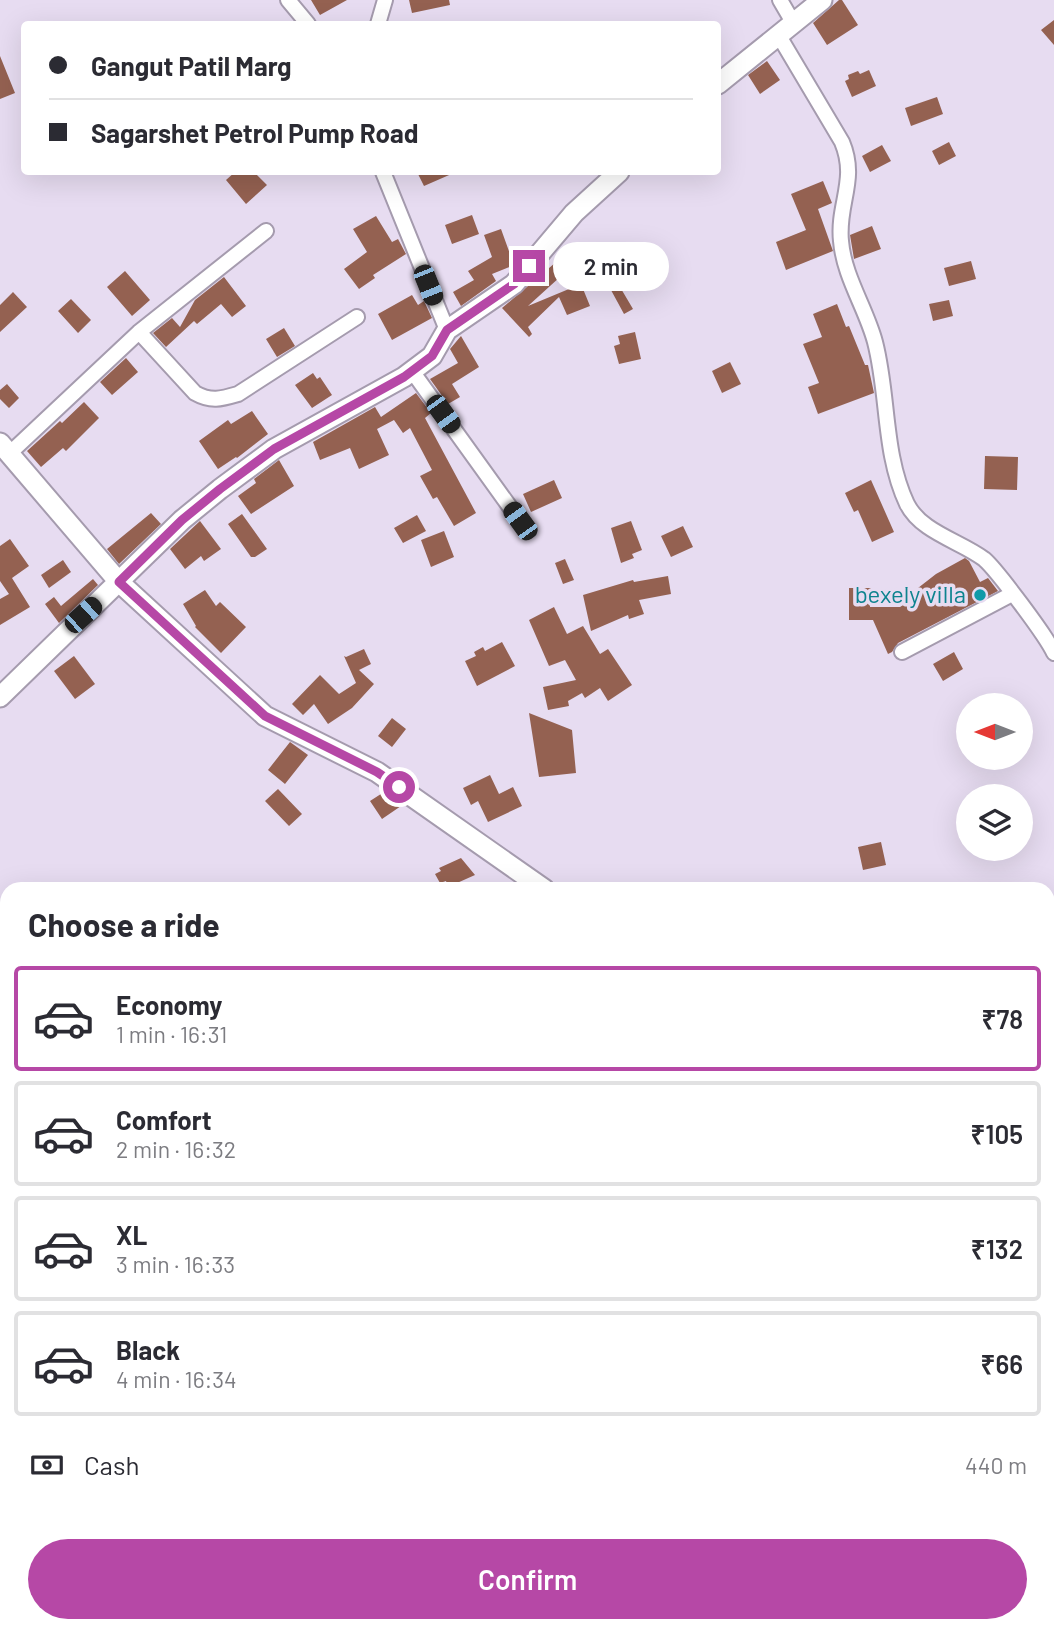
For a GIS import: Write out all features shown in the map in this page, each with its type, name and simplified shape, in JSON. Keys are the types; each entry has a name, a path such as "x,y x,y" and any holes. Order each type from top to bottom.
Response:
{"street":[{"path":"288,0 306,21"},
{"path":"378,21 385,0"},
{"path":"780,0 787,30 848,157 850,172 840,228 842,251 875,344 893,464 908,506 922,523 987,562 1054,653"},
{"path":"721,82 822,0"},
{"path":"384,175 447,330"},
{"path":"0,697 182,520 220,489 274,449 412,371 432,356 447,330 514,284 575,212 616,175"},
{"path":"266,231 139,332 5,448 119,582 265,716 377,772 534,882"},
{"path":"139,332 195,393 206,399 222,399 238,394 357,317"},
{"path":"412,371 520,521"},
{"path":"902,652 1012,594"}],"building":[{"path":"311,0 347,0 320,15"},
{"path":"409,0 449,0 450,5 412,13"},
{"path":"842,0 858,25 827,45 813,23"},
{"path":"1054,20 1054,45 1041,30"},
{"path":"0,56 15,93 0,99"},
{"path":"767,61 780,80 760,94 748,75"},
{"path":"869,70 876,86 852,97 845,81 849,79 848,75"},
{"path":"937,97 943,114 911,126 905,108"},
{"path":"949,142 956,156 939,165 932,151"},
{"path":"882,145 891,161 870,172 862,156"},
{"path":"232,175 257,175 267,185 246,204 226,180"},
{"path":"418,175 449,175 424,186"},
{"path":"823,181 832,203 818,209 833,251 786,270 776,242 806,230 791,194"},
{"path":"472,215 479,234 452,244 445,225"},
{"path":"376,216 392,242 398,239 406,254 373,275 375,278 359,289 344,269 367,252 353,229"},
{"path":"872,226 881,249 854,259 850,235"},
{"path":"501,229 514,265 492,274 496,281 461,306 453,292 474,280 468,271 492,257 484,235"},
{"path":"633,250 645,274 620,287 633,309 624,314 599,268"},
{"path":"562,257 571,267 528,306 581,284 590,306 567,315 559,297 528,327 532,334 529,337 502,308"},
{"path":"971,261 976,279 949,286 944,268"},
{"path":"125,271 150,300 132,316 107,287"},
{"path":"224,277 246,306 232,317 221,304 197,324 194,321 166,347 153,333 172,318 180,327 195,300"},
{"path":"13,292 27,307 0,332 0,305"},
{"path":"412,295 418,305 424,301 432,318 392,340 378,314"},
{"path":"71,299 91,320 78,333 58,311"},
{"path":"949,300 953,316 933,321 929,304"},
{"path":"837,304 865,365 868,365 874,393 818,414 808,387 819,383 803,344 822,337 813,314"},
{"path":"284,328 295,346 277,357 266,339"},
{"path":"635,332 641,359 619,364 614,346 620,344 618,336"},
{"path":"461,336 479,367 452,384 460,397 448,404 430,379 458,363 450,349"},
{"path":"126,358 138,372 112,395 100,382"},
{"path":"730,362 741,384 722,393 712,371"},
{"path":"313,373 317,379 320,377 332,395 312,408 295,385"},
{"path":"7,384 19,398 9,408 0,399 0,390"},
{"path":"416,393 431,413 425,418 476,513 454,526 437,497 433,499 420,476 432,470 410,428 403,433 394,420 377,429 389,455 359,469 350,448 320,460 313,442 375,407 381,417"},
{"path":"84,402 99,418 66,451 63,448 41,467 27,451"},
{"path":"252,411 268,434 218,469 199,441 228,420 231,424"},
{"path":"985,456 1018,457 1017,490 984,489"},
{"path":"279,460 294,486 251,514 238,496 256,483 254,479"},
{"path":"554,480 562,498 531,512 523,494"},
{"path":"871,480 894,532 872,542 858,510 854,512 845,493"},
{"path":"151,513 161,524 119,564 107,549"},
{"path":"242,514 267,549 255,557 251,557 228,524"},
{"path":"417,515 426,531 403,543 394,528"},
{"path":"200,521 221,549 204,561 201,556 185,569 170,549"},
{"path":"631,521 642,550 632,554 634,558 621,563 611,528"},
{"path":"683,526 693,547 671,557 661,536"},
{"path":"444,531 454,557 431,567 421,540"},
{"path":"10,539 29,566 12,578 30,607 0,625 0,599 9,594 0,581 0,546"},
{"path":"965,558 980,582 988,578 998,591 898,643 892,652 888,654 873,620 849,620 849,588 871,588 870,607 900,607 922,593 918,588 936,574"},
{"path":"565,559 574,580 563,584 555,563"},
{"path":"63,560 71,572 49,588 41,575"},
{"path":"668,576 671,594 639,600 644,614 629,619 628,615 591,631 583,595 633,580 634,582"},
{"path":"93,579 98,585 59,623 45,604 54,597 61,606"},
{"path":"205,590 216,606 220,602 246,627 221,653 195,627 183,604"},
{"path":"554,607 567,634 583,626 600,654 608,649 632,685 608,701 600,688 585,698 582,693 568,701 569,706 548,710 543,687 576,680 565,660 549,666 529,620"},
{"path":"502,642 515,666 477,686 465,661 476,656 474,652 483,647 485,651"},
{"path":"364,649 371,664 359,670 374,684 352,708 328,724 314,704 303,715 292,704 320,675 339,694 356,683 344,656"},
{"path":"954,652 963,669 943,681 933,664"},
{"path":"74,656 95,684 75,699 54,671"},
{"path":"529,713 572,730 576,773 539,777"},
{"path":"392,718 406,729 392,747 378,736"},
{"path":"290,742 308,755 285,784 268,770"},
{"path":"490,775 499,794 513,787 522,806 488,822 478,801 471,805 463,788"},
{"path":"278,789 302,814 289,826 265,801"},
{"path":"384,792 401,806 382,819 370,801"},
{"path":"881,842 886,865 863,870 858,847"},
{"path":"461,858 475,875 459,882 439,882 435,874 441,871 439,868"}],"place":[{"name":"bexely villa","path":"980,595"}],"route":[{"path":"399,787 377,772 265,716 119,582 182,520 274,449 404,377 432,356 447,330 514,284 529,266"}]}
